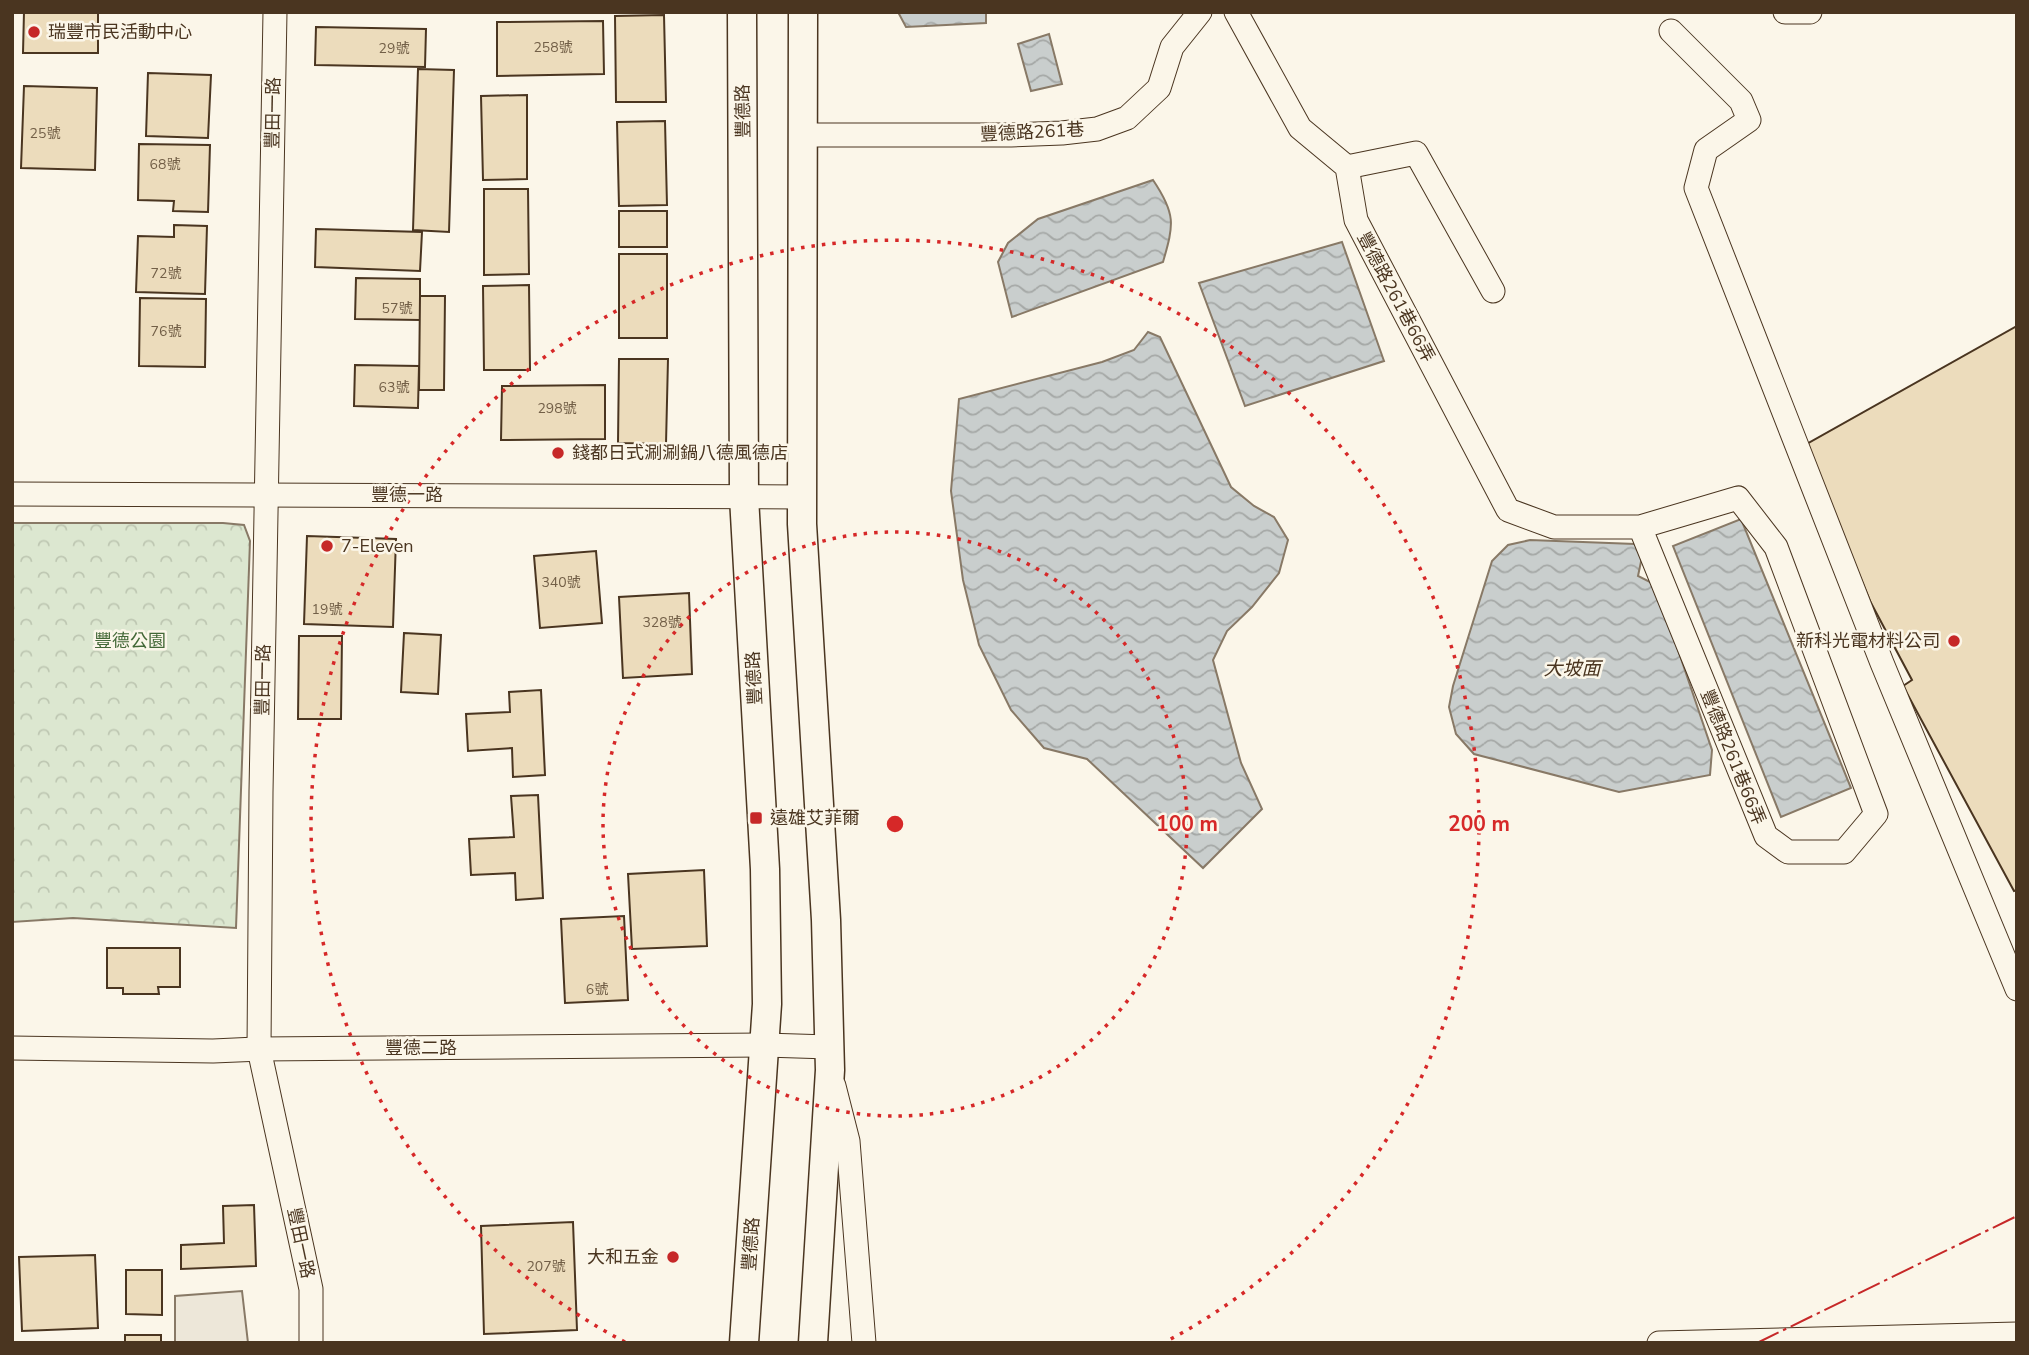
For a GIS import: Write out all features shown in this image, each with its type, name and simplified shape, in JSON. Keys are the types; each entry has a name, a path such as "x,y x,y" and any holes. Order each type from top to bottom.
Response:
{"main road":[{"name":"豐德路","path":"742,12 744,497 765,869 767,1004 744,1343"},
{"path":"803,12 802,497 826,920 830,1059 813,1343"}],"street":[{"name":"豐田一路","path":"275,12 259,1049 311,1289 311,1343"},
{"name":"豐德路261巷","path":"804,135 1011,135 1097,129 1127,118 1159,88 1172,47 1200,12"},
{"path":"1236,12 1300,128 1347,167 1416,153 1493,291"},
{"path":"1785,12 1810,12"},
{"path":"1671,31 1741,101 1749,120 1706,150 1696,188 1881,663 2017,989"},
{"name":"豐德路261巷66弄","path":"1347,167 1356,220 1508,510 1554,527 1640,527 1738,498 1776,547 1876,814 1844,852 1788,852 1766,836 1640,527"},
{"name":"豐德一路","path":"12,494 802,497"},
{"name":"豐德二路","path":"12,1048 213,1051 765,1045 830,1059"},
{"path":"830,1059 848,1141 864,1343"},
{"path":"1659,1343 2017,1334"}],"green space":[{"name":"豐德公園","path":"12,523 244,525 250,541 236,928 73,918 12,922"}],"shaded area":[{"path":"242,1291 248,1343 175,1343 175,1296"}],"water":[{"path":"898,12 986,12 986,23 906,27"},
{"path":"1049,34 1062,84 1031,91 1018,44"},
{"path":"1153,180 1166,202 1171,220 1163,262 1012,317 998,262 1008,243 1038,219"},
{"path":"1342,242 1384,361 1245,406 1199,283"},
{"path":"1148,332 1160,337 1231,487 1254,506 1274,517 1288,540 1279,573 1252,607 1227,631 1213,660 1241,763 1262,809 1203,868 1087,759 1044,748 1011,710 979,645 963,580 951,491 959,399 1102,362 1134,350"},
{"path":"1741,519 1851,788 1781,817 1673,546"},
{"name":"大坡面","path":"1530,540 1635,544 1642,557 1638,576 1656,585 1712,750 1710,775 1619,792 1474,754 1456,734 1449,707 1453,686 1492,561 1508,545"}],"building":[{"path":"24,12 98,12 98,53 23,53"},
{"path":"664,15 666,102 616,102 615,16"},
{"path":"603,21 604,74 497,76 497,22"},
{"path":"316,27 426,29 425,67 315,65"},
{"path":"418,69 454,70 449,232 413,230"},
{"path":"148,73 211,75 208,138 146,136"},
{"path":"24,86 97,88 95,170 21,168"},
{"path":"527,95 527,179 483,180 481,96"},
{"path":"665,121 667,205 619,206 617,122"},
{"path":"139,144 210,145 208,212 173,211 174,201 138,200"},
{"path":"484,189 528,189 529,274 484,275"},
{"path":"619,211 667,211 667,247 619,247"},
{"path":"174,225 207,226 205,294 136,292 138,236 174,237"},
{"path":"316,229 422,232 420,271 315,267"},
{"path":"619,254 667,254 667,338 619,338"},
{"path":"356,278 420,279 420,320 355,319"},
{"path":"529,285 530,370 484,370 483,286"},
{"path":"420,296 445,296 444,390 419,390"},
{"path":"140,298 206,299 205,367 139,366"},
{"name":"新科光電材料公司","path":"2017,326 2017,890 2014,891 1903,686 1912,680 1870,601 1805,445"},
{"path":"619,359 668,359 666,444 618,443"},
{"path":"355,365 419,366 418,408 354,406"},
{"path":"605,385 605,439 501,440 502,386"},
{"path":"307,536 396,539 393,627 304,624"},
{"path":"596,551 602,623 540,628 534,556"},
{"path":"689,593 692,674 623,678 619,597"},
{"path":"404,633 441,635 438,694 401,692"},
{"path":"299,636 342,636 341,719 298,719"},
{"path":"541,690 545,775 513,777 512,748 468,751 466,714 510,712 509,692"},
{"path":"538,795 543,898 516,900 515,873 471,875 469,839 514,837 511,796"},
{"path":"704,870 707,946 632,949 628,874"},
{"path":"624,916 628,1000 565,1003 561,919"},
{"path":"107,948 180,948 180,987 158,987 159,994 123,994 123,988 107,988"},
{"path":"254,1205 256,1266 181,1269 181,1245 224,1243 223,1206"},
{"path":"573,1222 577,1330 484,1334 481,1226"},
{"path":"95,1255 98,1328 22,1331 19,1257"},
{"path":"126,1270 162,1270 162,1315 126,1314"},
{"path":"125,1335 161,1335 161,1343 125,1343"}],"power":[{"path":"1757,1343 2017,1216"}],"place":[{"name":"瑞豐市民活動中心","path":"34,32"},
{"name":"錢都日式涮涮鍋八德風德店","path":"558,453"},
{"name":"7-Eleven","path":"327,546"},
{"name":"新科光電材料公司","path":"1954,641"},
{"name":"遠雄艾菲爾","path":"756,818"},
{"name":"大和五金","path":"673,1257"}]}
